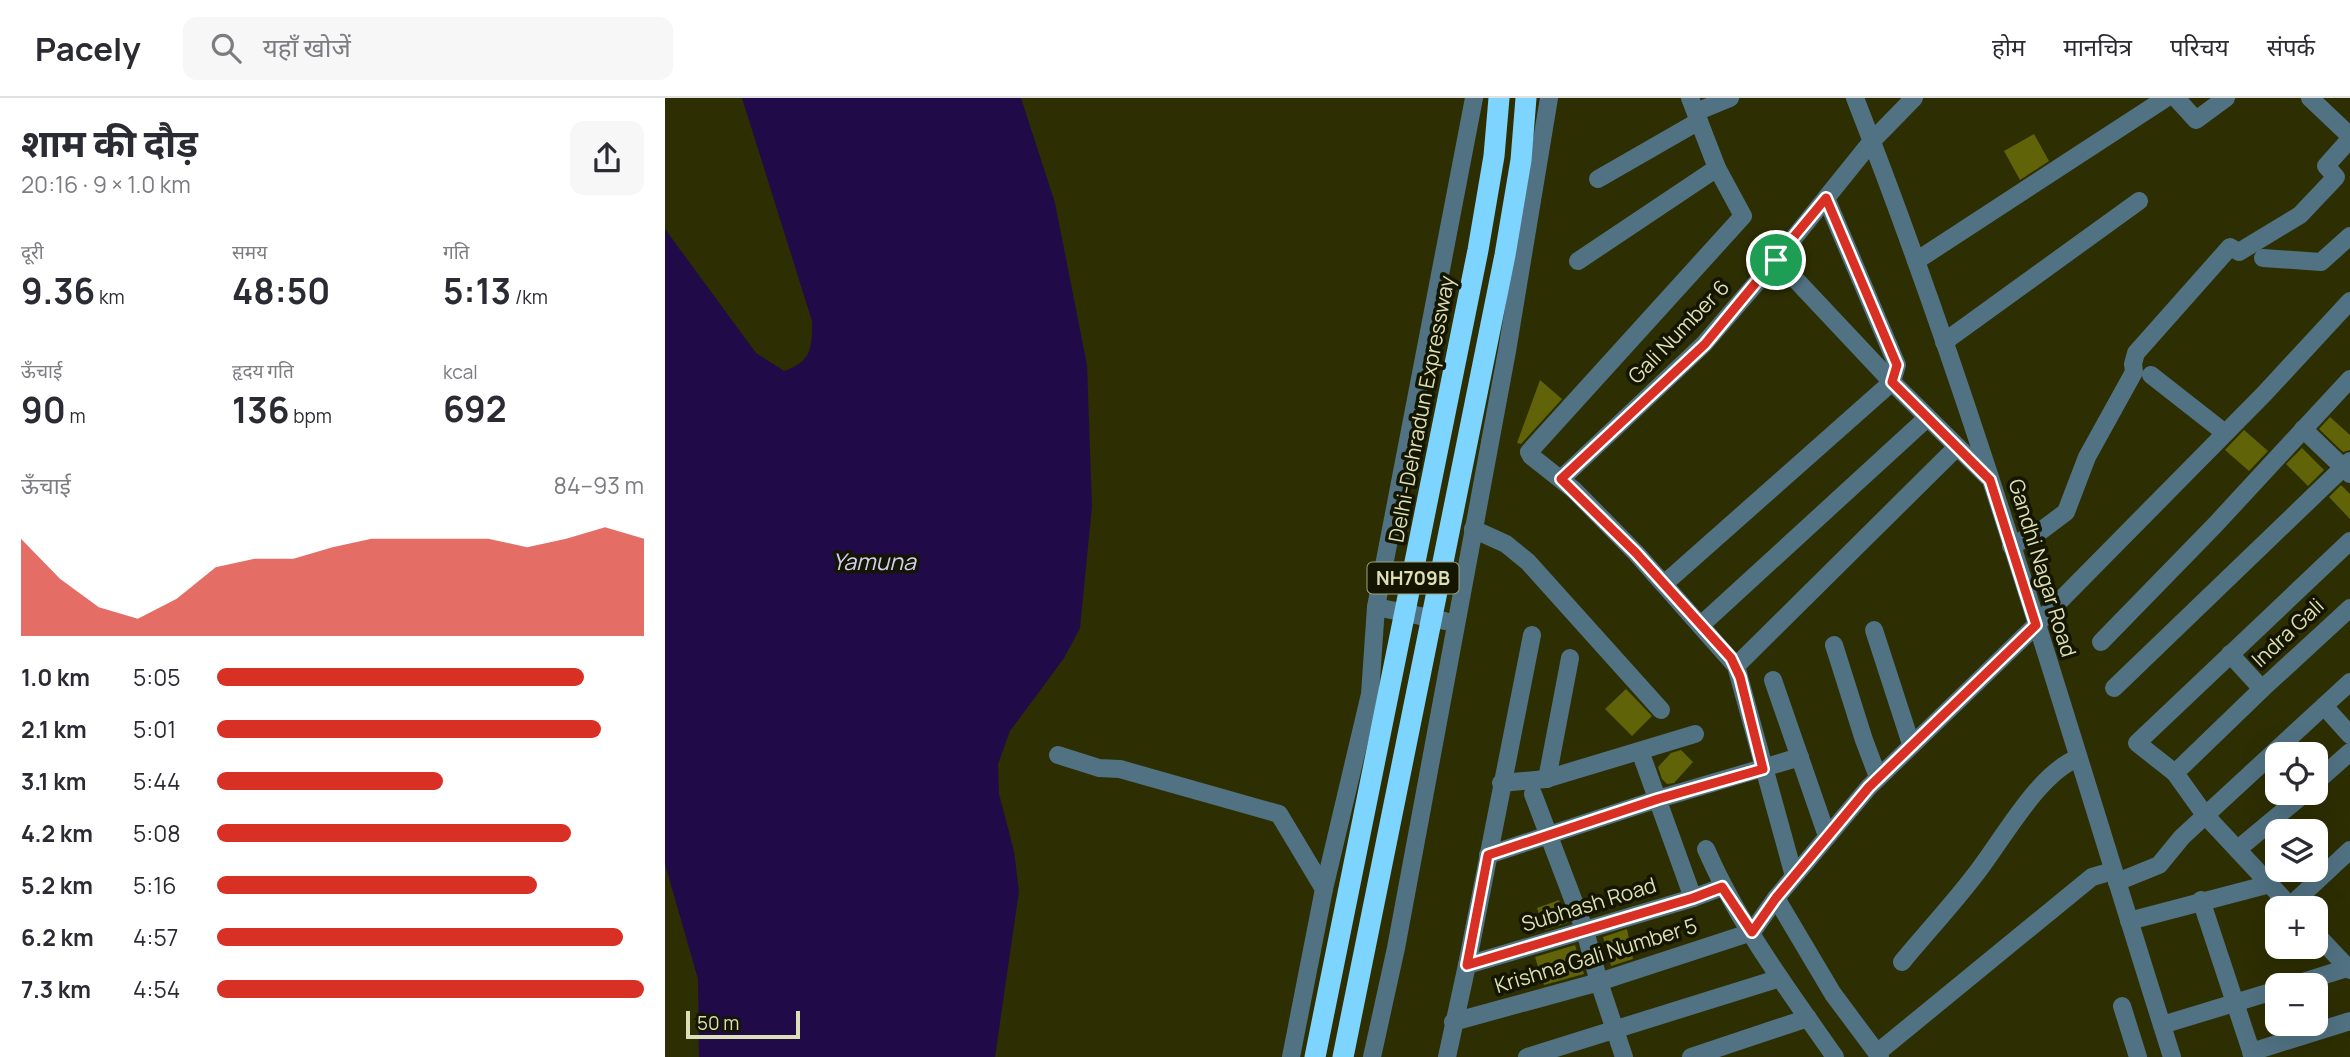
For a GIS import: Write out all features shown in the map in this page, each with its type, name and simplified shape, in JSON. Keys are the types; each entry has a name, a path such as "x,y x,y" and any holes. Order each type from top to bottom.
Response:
{"highway":[{"name":"Delhi-Dehradun Expressway","path":"1315,1057 1475,268 1494,156 1499,98"},
{"name":"NH709B","path":"1343,1057 1506,255 1521,160 1526,98"}],"street":[{"path":"1291,1057 1324,889 1370,694 1376,607 1474,98"},
{"path":"1371,1057 1396,948 1507,351 1549,98"},
{"path":"1598,179 1695,110 1730,98"},
{"name":"Gandhi Nagar Road","path":"1855,98 1916,261 1990,480 2162,1025 2168,1055"},
{"name":"Gali Number 6","path":"1561,479 1705,344 1872,141 1914,98"},
{"path":"1916,261 2166,98"},
{"path":"2176,98 2196,120 2226,98"},
{"path":"2011,546 2042,530 2066,512 2087,457 2134,372 2136,353 2230,247 2239,252 2300,215 2336,177 2326,166 2350,138 2310,98"},
{"path":"1695,110 1717,167 1743,216 1530,450 1531,456 1561,479 1636,553 1736,666 1794,876"},
{"path":"1578,261 1717,167"},
{"path":"1664,584 1892,382 1897,365 1826,198"},
{"path":"1944,342 2139,201"},
{"path":"2263,258 2321,262 2350,236"},
{"path":"1797,281 1892,382 1990,480"},
{"path":"1752,932 1776,898 1878,777 2036,625 2225,433 2350,301"},
{"path":"2151,375 2225,433"},
{"path":"2102,642 2350,379"},
{"path":"1701,625 1927,418"},
{"path":"2114,688 2348,468 2303,429"},
{"path":"1736,666 1957,447"},
{"path":"1472,530 1506,544 1528,562 1661,710"},
{"path":"2281,896 2205,815 2175,773 2137,743 2350,541"},
{"path":"1376,607 1456,624"},
{"name":"Indra Gali","path":"2230,654 2262,689 2350,608"},
{"path":"1874,631 1910,744"},
{"path":"1447,1057 1531,635"},
{"path":"1834,645 1878,777"},
{"path":"1548,779 1570,658"},
{"path":"1773,680 1827,836"},
{"path":"2288,742 2350,682"},
{"path":"2175,773 2262,689"},
{"path":"2324,706 2350,735"},
{"path":"1501,783 1548,779 1695,734"},
{"path":"1640,751 1693,898"},
{"path":"2328,771 2350,752"},
{"path":"1058,755 1099,768 1120,769 1279,814 1324,889"},
{"path":"1488,855 1658,799 1800,757"},
{"path":"1902,962 1976,875 2038,789 2064,763 2078,758"},
{"path":"1776,898 1833,994 1879,1055 2092,877 2115,876 2159,865 2182,837 2265,763"},
{"path":"1533,794 1585,931 1624,1057"},
{"path":"2238,849 2291,805"},
{"path":"1706,849 1722,887 1835,1057"},
{"path":"2302,896 2350,850"},
{"path":"2129,921 2270,884"},
{"name":"Subhash Road","path":"1467,965 1722,887"},
{"path":"2201,900 2252,1054 2350,1021"},
{"name":"Krishna Gali Number 5","path":"1453,1022 1599,982 1752,932"},
{"path":"2328,946 2350,969 2328,975"},
{"path":"1527,1057 1780,978"},
{"path":"2162,1025 2265,994"},
{"path":"2122,1006 2138,1057"},
{"path":"1691,1057 1808,1018"}],"water":[{"name":"Yamuna","path":"742,98 1021,98 1055,203 1087,365 1092,506 1080,628 1064,658 1010,731 998,764 999,794 1014,851 1019,891 995,1057 699,1057 698,979 665,864 665,229 756,353 784,371 805,358 811,346 812,330 812,321"}],"building":[{"path":"2034,134 2049,161 2020,180 2004,151"},
{"path":"1540,380 1562,399 1521,444 1517,443"},
{"path":"2330,417 2350,435 2350,450 2343,452 2319,429"},
{"path":"2244,430 2268,451 2249,471 2225,450"},
{"path":"2302,448 2324,470 2308,486 2286,464"},
{"path":"2341,485 2350,494 2350,519 2329,497"},
{"path":"1626,689 1652,716 1632,736 1605,709"},
{"path":"1681,750 1693,762 1674,783 1667,784 1658,767 1671,753"},
{"path":"1559,900 1567,923 1545,930 1537,908"},
{"path":"1627,929 1633,959 1611,966 1603,937"},
{"path":"1575,945 1584,974 1544,985 1535,957"}],"route":[{"path":"1826,198 1897,365 1892,382 1990,480 2036,625 1910,744 1869,787 1776,898 1752,932 1722,887 1467,965 1488,855 1658,799 1763,769 1740,677 1731,658 1636,553 1561,479 1705,344 1776,260 1826,198"}]}
